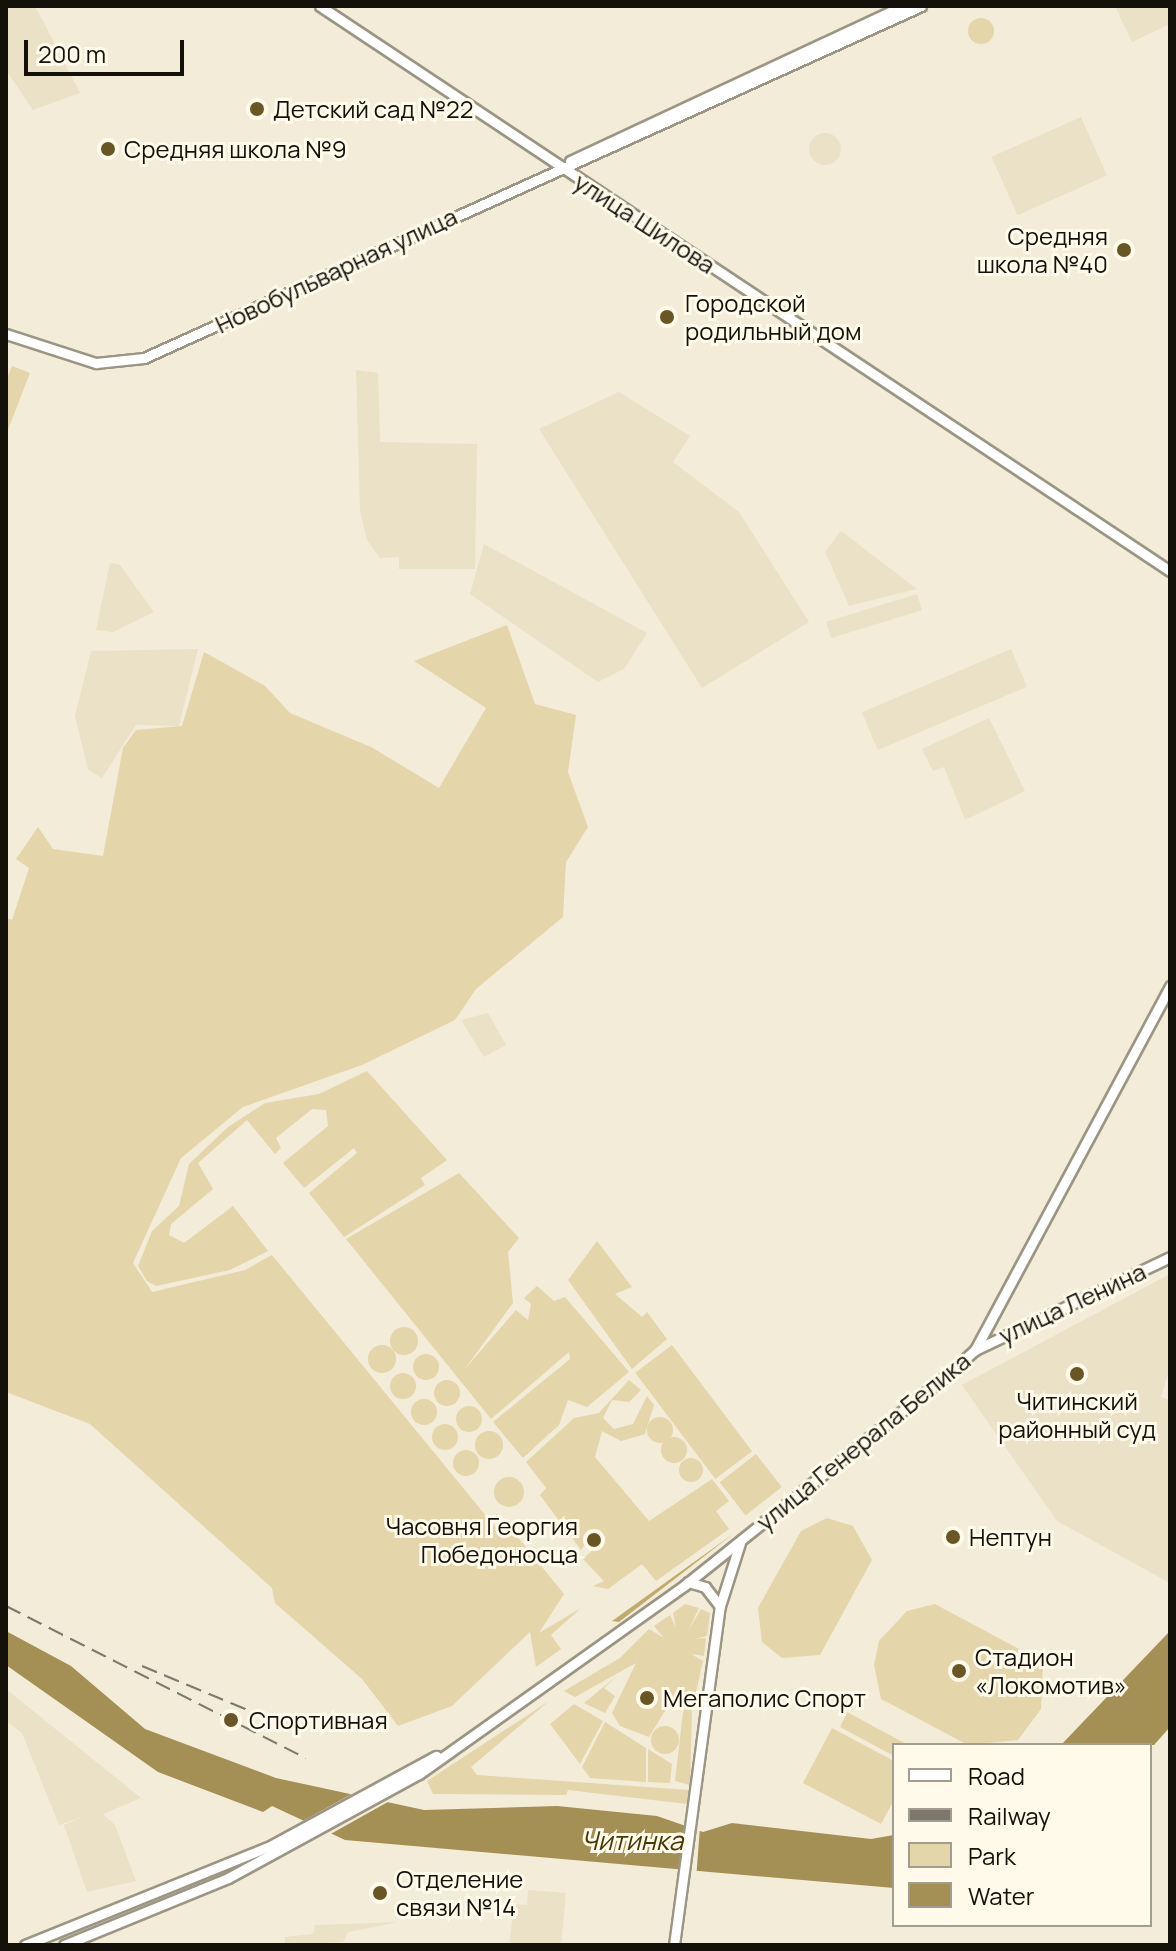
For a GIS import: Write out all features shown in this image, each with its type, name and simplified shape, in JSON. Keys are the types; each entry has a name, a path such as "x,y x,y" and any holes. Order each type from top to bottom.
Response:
{"main road":[{"name":"улица Шилова","path":"320,6 1170,571"},
{"name":"Новобульварная улица","path":"6,334 108,363 190,340 902,6"},
{"name":"Новобульварная улица","path":"560,167 921,6"},
{"name":"улица Генерала Белика","path":"64,1945 274,1849 458,1747 741,1542 946,1376 975,1350 1170,986"},
{"name":"улица Ленина","path":"975,1350 1170,1257"},
{"path":"674,1945 720,1606 741,1542"},
{"path":"688,1582 705,1587 720,1606"},
{"name":"улица Генерала Белика","path":"25,1945 274,1849"},
{"path":"84,1921 89,1935"}],"shaded area":[{"path":"6,6 35,6 80,93 33,110 6,70"},
{"path":"1115,6 1170,6 1170,24 1132,42"},
{"path":"1081,117 1107,175 1018,215 991,157"},
{"path":"825,133 836,138 841,149 836,160 825,165 814,160 809,149 814,138"},
{"path":"356,370 378,373 380,442 477,444 475,569 399,569 399,557 380,558 367,540 360,510"},
{"path":"619,392 690,436 673,462 739,512 809,622 702,688 539,429"},
{"path":"841,531 917,589 849,606 825,552"},
{"path":"484,544 647,633 624,669 598,682 470,594"},
{"path":"110,563 120,565 154,612 113,632 96,630"},
{"path":"917,594 922,610 831,638 826,622"},
{"path":"198,649 179,726 136,725 102,778 88,770 75,716 91,651"},
{"path":"1011,649 1027,687 878,750 862,712"},
{"path":"989,718 1025,791 965,820 944,767 933,771 922,749"},
{"path":"488,1013 506,1045 484,1057 461,1020"},
{"path":"1170,1274 1170,1367 1161,1397 1170,1400 1170,1583 1057,1521 962,1385"},
{"path":"733,1534 619,1622 612,1621"},
{"path":"6,1689 141,1798 103,1814 115,1825 136,1881 87,1892 64,1825 85,1816 59,1825 22,1733 6,1721"},
{"path":"528,1890 566,1893 561,1945 509,1945 514,1904 527,1905"},
{"path":"398,1922 348,1932 343,1942 285,1945 285,1937 313,1934 315,1925"}],"green space":[{"path":"981,18 990,22 994,31 990,40 981,44 972,40 968,31 972,22"},
{"path":"12,366 30,373 6,435 6,381"},
{"path":"507,625 535,704 576,715 568,772 588,827 566,862 563,917 476,989 455,1020 362,1065 243,1107 181,1158 133,1263 152,1292 245,1270 272,1255 496,1528 507,1524 564,1594 539,1633 581,1608 551,1635 561,1649 536,1667 530,1632 452,1706 398,1726 362,1679 275,1603 272,1588 90,1424 6,1392 6,918 12,920 29,868 16,859 38,827 53,849 103,856 123,748 136,730 182,726 204,652 265,686 290,713 371,747 439,788 486,708 414,661"},
{"path":"367,1071 447,1160 421,1178 425,1185 344,1237 309,1193 357,1153 354,1148 304,1188 283,1163 328,1126 326,1110 312,1109 276,1138 281,1148 275,1154 247,1120 198,1163 213,1189 171,1224 169,1235 184,1243 233,1206 268,1251 230,1270 156,1286 147,1281 138,1266 152,1231 179,1206 189,1164 228,1127 265,1103 319,1094"},
{"path":"459,1173 519,1238 508,1252 513,1303 464,1370 516,1310 528,1320 531,1304 524,1298 537,1286 554,1301 565,1297 629,1372 587,1407 568,1400 559,1425 523,1458 493,1422 570,1359 569,1352 491,1419 346,1239"},
{"path":"597,1241 632,1287 615,1294 642,1317 647,1312 667,1339 632,1369 568,1280"},
{"path":"404,1327 414,1331 418,1341 414,1351 404,1355 394,1351 390,1341 394,1331"},
{"path":"382,1345 392,1349 396,1359 392,1369 382,1373 372,1369 368,1359 372,1349"},
{"path":"672,1345 752,1451 715,1479 635,1373"},
{"path":"426,1354 435,1358 439,1367 435,1376 426,1380 417,1376 413,1367 417,1358"},
{"path":"403,1373 412,1377 416,1386 412,1395 403,1399 394,1395 390,1386 394,1377"},
{"path":"447,1380 456,1384 460,1393 456,1402 447,1406 438,1402 434,1393 438,1384"},
{"path":"629,1380 641,1390 629,1402 612,1400 603,1418 614,1429 633,1424 647,1396 654,1405 645,1434 621,1441 602,1431 595,1457 649,1521 712,1479 729,1501 716,1511 729,1529 656,1581 642,1564 608,1589 593,1586 604,1581 583,1559 606,1537 594,1531 581,1550 540,1495 546,1488 526,1462 574,1418 599,1413"},
{"path":"424,1399 433,1403 437,1412 433,1421 424,1425 415,1421 411,1412 415,1403"},
{"path":"469,1406 478,1410 482,1419 478,1428 469,1432 460,1428 456,1419 460,1410"},
{"path":"660,1417 669,1421 673,1430 669,1439 660,1443 651,1439 647,1430 651,1421"},
{"path":"445,1424 454,1428 458,1437 454,1446 445,1450 436,1446 432,1437 436,1428"},
{"path":"489,1431 499,1435 503,1445 499,1455 489,1459 479,1455 475,1445 479,1435"},
{"path":"674,1437 684,1440 687,1450 684,1460 674,1463 664,1460 661,1450 664,1440"},
{"path":"466,1450 475,1454 479,1463 475,1472 466,1476 457,1472 453,1463 457,1454"},
{"path":"756,1454 782,1487 746,1515 720,1482"},
{"path":"691,1458 700,1461 703,1470 700,1479 691,1482 682,1479 679,1470 682,1461"},
{"path":"509,1477 515,1478 523,1486 523,1498 515,1506 509,1507 503,1506 495,1498 494,1492 495,1486 503,1478"},
{"path":"827,1518 853,1526 872,1560 820,1655 782,1658 762,1642 758,1608 801,1531"},
{"path":"685,1604 699,1608 688,1631 701,1609 710,1613 707,1636 694,1639 706,1638 704,1656 691,1654 703,1661 692,1710 690,1785 675,1781 685,1695 677,1691 649,1737 620,1726 612,1713 636,1663 575,1697 564,1691 620,1658 649,1629 664,1638 654,1626 670,1615 676,1628 673,1613"},
{"name":"Стадион «Локомотив»","path":"935,1604 1043,1662 1041,1709 1018,1740 964,1743 881,1699 874,1665 879,1641 907,1611"},
{"path":"618,1675 604,1688 615,1696 605,1713 584,1703"},
{"path":"549,1701 471,1767 477,1775 689,1790 687,1804 568,1790 566,1795 433,1794 427,1781"},
{"path":"574,1704 603,1721 580,1764 550,1724"},
{"path":"847,1712 904,1743 892,1743 892,1755 840,1727"},
{"path":"605,1722 646,1748 646,1782 590,1778 582,1767"},
{"path":"665,1726 675,1730 679,1740 675,1750 665,1754 655,1750 651,1740 655,1730"},
{"path":"832,1728 892,1760 892,1804 881,1824 803,1783"},
{"path":"648,1749 672,1764 670,1783 648,1782"}],"water":[{"name":"Читинка","path":"6,1631 71,1666 145,1729 276,1778 424,1810 557,1806 657,1816 703,1832 732,1823 871,1839 892,1835 892,1888 345,1840 272,1806 263,1812 158,1772 6,1665"},
{"path":"1170,1631 1170,1727 1154,1745 1063,1743"}],"pier":[{"path":"357,1791 395,1798 327,1836 299,1823"},
{"path":"685,1821 700,1827 696,1880 677,1878"}],"railway":[{"path":"6,1606 306,1758"},
{"path":"142,1666 274,1721"}],"place":[{"name":"Детский сад №22","path":"257,109"},
{"name":"Средняя школа №9","path":"108,149"},
{"name":"Средняя школа №40","path":"1124,250"},
{"name":"Городской родильный дом","path":"667,317"},
{"name":"Читинский районный суд","path":"1077,1374"},
{"name":"Нептун","path":"953,1537"},
{"name":"Часовня Георгия Победоносца","path":"594,1540"},
{"name":"Стадион «Локомотив»","path":"959,1671"},
{"name":"Мегаполис Спорт","path":"647,1698"},
{"name":"Спортивная","path":"231,1720"},
{"name":"Отделение связи №14","path":"380,1893"}]}
